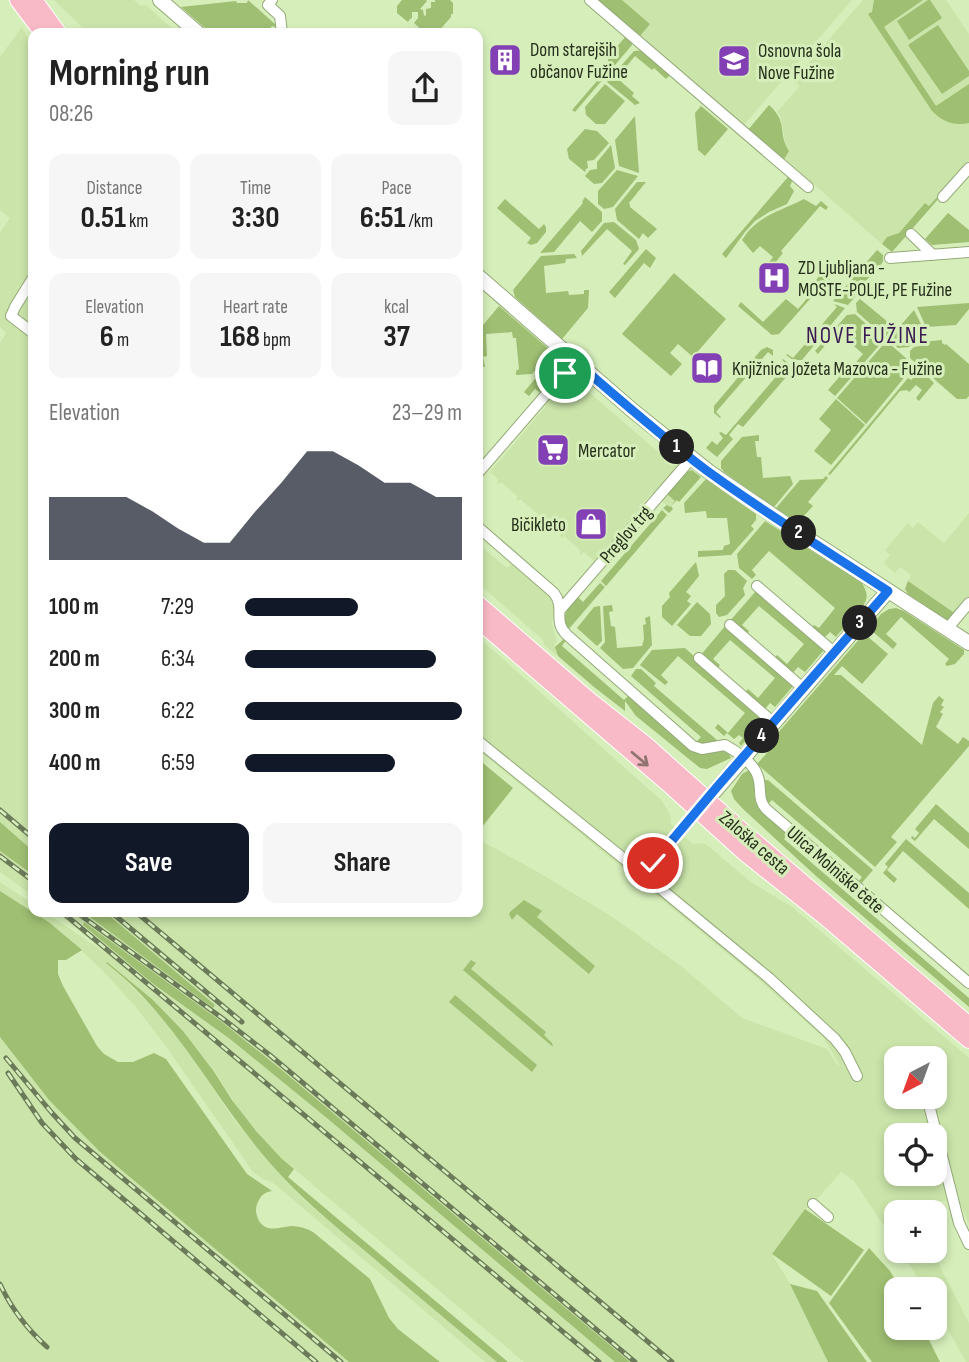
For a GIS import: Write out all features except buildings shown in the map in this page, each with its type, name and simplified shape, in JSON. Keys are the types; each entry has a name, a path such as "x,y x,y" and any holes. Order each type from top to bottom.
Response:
{"main road":[{"path":"18,0 39,28"},
{"path":"34,0 54,28"},
{"name":"Zaloška cesta","path":"483,608 589,700 645,744 745,853 824,916 969,1040"},
{"name":"Zaloška cesta","path":"483,624 969,1025"}],"street":[{"path":"160,0 192,28"},
{"path":"272,0 268,5 280,16 281,28"},
{"path":"590,0 808,187"},
{"path":"943,197 969,168"},
{"path":"911,234 933,255"},
{"path":"890,258 969,251"},
{"path":"483,280 691,458 739,494 969,643"},
{"path":"28,286 11,316 28,329"},
{"path":"483,467 575,361"},
{"name":"Preglov trg","path":"560,610 691,458"},
{"path":"483,531 554,593 559,600 562,630 696,748 725,745 743,758"},
{"path":"757,586 835,653"},
{"path":"702,805 888,591"},
{"path":"947,629 969,603"},
{"path":"730,625 804,689"},
{"path":"699,658 774,723"},
{"path":"483,745 769,978 835,1039 857,1076"},
{"name":"Ulica Molniške čete","path":"743,758 757,773 760,801 766,810 969,983"},
{"name":"Zaloška cesta","path":"644,875 702,805"},
{"path":"930,1110 959,1223 969,1244"},
{"path":"813,1204 828,1217"}],"shaded area":[{"path":"54,0 134,0 141,6 146,5 171,28 83,28"},
{"path":"248,0 276,25 270,28 205,28 181,7 236,1 247,3"},
{"path":"402,0 426,0 420,9 423,10 424,16 426,9 431,8 431,2 450,0 453,3 453,14 441,28 420,28 414,23 418,12 412,12 412,18 408,22 397,13 397,6"},
{"path":"585,0 631,38 632,45 575,112 572,110 605,75 609,67 607,53 612,47 615,49 626,36"},
{"path":"597,0 622,0 650,24 640,36"},
{"name":"Osnovna šola Nove Fužine","path":"622,0 852,0 743,126 640,36 650,24"},
{"path":"863,0 946,0 969,34 969,160 929,206 925,203 899,233 887,238 882,244 785,159 789,151 777,112 800,86 793,81"},
{"path":"874,0 923,0 884,27 936,106 969,84 969,123 949,122 932,111 868,14 872,12"},
{"path":"928,0 942,18 909,40 897,21"},
{"path":"938,25 969,71 969,76 942,94 908,45"},
{"path":"22,27 28,38 28,847 0,822 0,343 6,333 0,327 0,233 10,218 0,210 0,57"},
{"path":"645,50 672,73 666,79 635,56 617,78 634,93 632,96 640,103 635,105 607,82 634,51"},
{"path":"605,84 625,101 605,124 596,124 586,115 585,107"},
{"path":"769,105 779,117 789,151 783,161 747,131"},
{"path":"701,106 728,129 705,156 698,150 695,113"},
{"path":"635,116 639,173 619,166 615,140"},
{"path":"585,129 597,131 609,143 594,160 587,161 588,168 585,172 569,159 567,149"},
{"path":"611,145 615,168 602,183 594,184 585,176 590,170 597,169 597,162"},
{"path":"617,170 638,176 613,207 604,209 598,204 598,191"},
{"path":"788,177 793,179 790,186 794,191 787,204 755,221 726,258 722,254"},
{"path":"637,182 646,182 629,203 630,207 657,229 648,238 643,233 639,239 617,220 615,209"},
{"path":"585,197 602,212 602,221 592,232 580,221 554,252 540,253 583,203"},
{"path":"940,197 892,252 882,244 887,237 899,233 925,203 929,206"},
{"path":"505,199 539,229 544,224 546,232 537,243 527,243 531,238 497,208"},
{"path":"804,199 816,206 821,201 828,207 826,210 820,206 781,251 783,253 771,268 767,265 773,257 760,246 753,253 742,240 763,219"},
{"path":"948,213 969,230 969,242 932,245 925,239"},
{"path":"614,222 636,240 639,249 625,265 623,264 632,251 607,229 582,256 581,251 604,223"},
{"path":"646,249 656,258 650,268 644,263 615,298 609,292"},
{"path":"877,250 883,255 883,262 855,293 855,297 848,305 833,301"},
{"path":"574,254 577,258 566,259 565,263 544,266 546,293 568,291 569,295 584,294 584,290 589,290 588,308 562,339 515,297 513,290 541,256"},
{"path":"674,273 726,319 693,357 678,344 670,353 682,364 671,376 622,334"},
{"path":"820,274 827,276 832,283 826,281 779,334 772,335 738,306 741,302 763,322 786,299 798,309 816,288 815,282"},
{"path":"860,299 894,327 886,338 857,312 856,303"},
{"path":"969,303 969,309 956,325 926,327 917,307"},
{"path":"834,304 845,308 802,360 793,360 786,355 793,358 837,307"},
{"path":"499,306 551,351 532,374 516,375 519,369 516,338 513,338 512,332 486,334 487,356 483,357 483,325"},
{"path":"914,310 924,330 909,347 898,348 893,343 892,335"},
{"path":"855,314 884,340 835,396 828,390 840,376 843,378 863,354 837,331 818,354 815,351 847,315"},
{"path":"942,340 942,343 969,364 969,396 966,399 957,399 910,358 910,351 920,346 921,342"},
{"path":"891,345 908,360 908,373 866,424 837,398 882,346"},
{"path":"767,347 773,350 773,356 768,352 716,412 720,418 714,413 714,406 761,350"},
{"path":"555,355 559,358 561,368 551,381 548,378 548,384 541,393 535,389 529,396 524,392"},
{"path":"783,359 794,368 743,427 738,424 729,435 733,439 717,457 706,448 712,441 717,445 723,438 719,433 726,435 787,364"},
{"path":"561,368 665,458 663,460 666,463 672,466 679,464 688,471 667,494 675,501 669,507 652,493 594,561 584,552 581,555 581,551 564,536 562,538 561,533 540,515 538,518 538,514 520,499 518,501 518,497 501,482 497,483 499,480 490,472 545,407 545,381 548,378 552,380"},
{"path":"923,372 934,383 919,401 916,398 922,390 916,385 909,392 900,391 830,475 828,474 908,378 911,380"},
{"path":"836,399 865,425 831,465 814,451 831,430 819,419"},
{"path":"759,435 759,441 755,441 757,457 761,457 763,478 790,476 793,484 774,507 721,468 721,461 742,437"},
{"path":"692,470 701,477 679,502 677,500 671,506 673,509 669,513 663,508 667,505 670,507 675,501 667,494 686,472"},
{"path":"826,476 828,478 808,502 813,506 802,518 794,520 776,508 800,480 823,479"},
{"path":"706,479 756,514 756,520 751,526 754,529 731,555 698,557 698,551 723,550 724,546 730,544 727,518 707,518 706,511 685,513 684,503"},
{"path":"662,510 667,515 606,586 601,581"},
{"path":"969,513 969,600 953,612 908,581 911,575 900,567 895,573 884,563 890,555 885,550 908,523 913,528 918,522 944,543"},
{"path":"765,521 862,583 866,600 836,637 830,632 824,638 810,629 814,625 819,628 835,608 769,551 752,570 756,575 752,579 739,568 737,554"},
{"path":"483,548 507,568 512,564 552,599 555,610 552,623 557,642 554,644 558,656 544,645 543,640 483,587"},
{"path":"696,562 699,576 686,592 691,596 687,601 691,604 672,626 662,617 662,606 670,597 669,593"},
{"path":"728,570 735,570 747,581 743,588 745,595 727,615 719,617 716,605 725,596 724,574"},
{"path":"908,581 953,612 958,607 961,609 950,622 908,594 905,589"},
{"path":"600,583 605,587 568,630 564,620 569,609 578,597 583,602"},
{"path":"756,591 824,650 805,672 798,667 791,675 773,660 777,655 787,664 804,644 759,606 742,625 749,631 746,636 729,622"},
{"path":"697,602 710,614 711,624 701,636 690,636 677,625"},
{"path":"612,605 613,611 609,612 611,626 615,627 617,648 642,646 643,625 646,624 645,618 650,616 652,645 633,668 623,669 600,648 605,642 603,606"},
{"path":"600,606 602,641 597,646 577,628 594,607"},
{"path":"896,608 964,650 964,654 955,664 947,666 945,664 949,659 901,617 886,634 897,644 893,649 872,631 867,636 888,654 862,684 842,666 834,675 841,675 922,745 933,703 939,696 944,700 941,705 944,707 936,727 958,744 963,737 969,741 969,746 891,837 897,842 875,867 757,764 773,746 770,742 881,614"},
{"path":"726,625 793,686 775,707 770,703 765,709 744,694 748,689 758,698 775,678 730,640 713,659 720,665 716,670 700,656"},
{"path":"566,640 562,646 624,700 629,695 692,750 701,753 724,751 729,753 731,758 707,769 700,768 636,716 625,701 625,711 558,656 555,647"},
{"path":"483,641 661,800 670,814 671,824 693,844 703,843 708,846 751,882 792,907 969,1058 969,1224 959,1200 884,1200 884,1226 854,1181 841,1172 813,1204 805,1209 772,1254 790,1284 828,1362 630,1362 277,1066 222,1022 84,923 83,925 152,983 230,1039 328,1119 615,1362 524,1362 281,1158 242,1114 214,1070 183,1031 153,1000 107,962 176,1034 235,1121 285,1180 306,1202 497,1362 485,1362 272,1182 253,1172 163,1042 134,1005 66,936 41,917 52,917 110,956 62,917 90,917 213,1007 215,1005 111,917 483,917 483,842 611,916 681,966 742,1018 827,1049 838,1066 823,1037 751,973 483,754"},
{"path":"685,648 764,720 741,746 739,743 743,738 739,735 734,739 727,733 724,736 715,728 718,724 728,733 745,713 678,656 661,675 668,682 665,685 640,665 652,650"},
{"path":"636,669 641,669 656,683 654,686 717,740 716,742 700,745 696,742 701,737 631,676"},
{"path":"483,763 513,788 483,826"},
{"path":"749,770 754,778 758,807 788,834 784,839 969,998 969,1007 816,876 742,808 731,791 742,774"},
{"path":"765,780 873,870 861,884 858,882 862,877 772,800 767,805"},
{"path":"936,804 969,833 969,849 934,819 915,841 911,838 915,838 919,833 915,829"},
{"path":"0,822 28,847 28,871 0,851"},
{"path":"906,839 969,893 969,909 903,851 887,870 897,879 894,883 883,873 888,867 885,864"},
{"path":"0,851 28,871 28,892 0,872"},
{"path":"0,882 28,901 28,909 0,891"},
{"path":"0,891 28,909 28,917 41,917 82,950 66,960 58,960 58,974 104,1054 118,1062 133,1062 154,1053 166,1059 247,1174 272,1191 260,1198 256,1212 260,1222 267,1228 297,1226 313,1232 370,1279 389,1318 398,1329 440,1362 349,1362 99,1151 49,1100 0,1037"},
{"path":"524,900 542,911 537,917 595,966 589,974 517,914 512,920 510,912"},
{"path":"90,917 111,917 215,1005 213,1008"},
{"path":"84,922 222,1022 277,1066 630,1362 615,1362 328,1119 230,1039 152,983 83,925"},
{"path":"471,960 476,963 471,969 546,1032 544,1035 553,1047 463,970"},
{"path":"107,962 153,1000 183,1031 256,1131 294,1169 288,1177 508,1362 497,1362 294,1188 249,1138 174,1033 131,984"},
{"path":"455,995 537,1065 532,1072 449,1002"},
{"path":"0,1037 49,1100 99,1151 349,1362 0,1362"},
{"path":"805,1209 864,1250 831,1296 772,1254"},
{"path":"869,1248 893,1277 884,1277 884,1340 929,1340 940,1362 872,1362 829,1303"},
{"path":"908,1263 938,1263 945,1277 917,1277"},
{"path":"947,1280 969,1323 969,1362 966,1362 947,1328"},
{"path":"790,1284 817,1291 867,1362 828,1362"}],"railway":[{"path":"0,810 28,834"},
{"path":"0,856 28,877"},
{"path":"68,917 599,1362"},
{"path":"83,917 271,1056 635,1362"},
{"path":"117,917 242,1022"},
{"path":"142,917 672,1362"},
{"path":"6,1058 75,1138 341,1362"},
{"path":"8,1073 42,1123 76,1159 316,1362"},
{"path":"0,1284 20,1318 47,1347"}],"place":[{"name":"Dom starejših občanov Fužine","path":"505,60"},
{"name":"Osnovna šola Nove Fužine","path":"734,61"},
{"name":"ZD Ljubljana - MOSTE-POLJE, PE Fužine","path":"774,278"},
{"name":"Knjižnica Jožeta Mazovca - Fužine","path":"707,368"},
{"name":"Mercator","path":"553,450"},
{"name":"Bičikleto","path":"591,524"}],"district":[{"name":"NOVE FUŽINE","path":"868,335"}],"route":[{"path":"565,373 575,361 659,433 739,494 888,591 653,863"}]}
